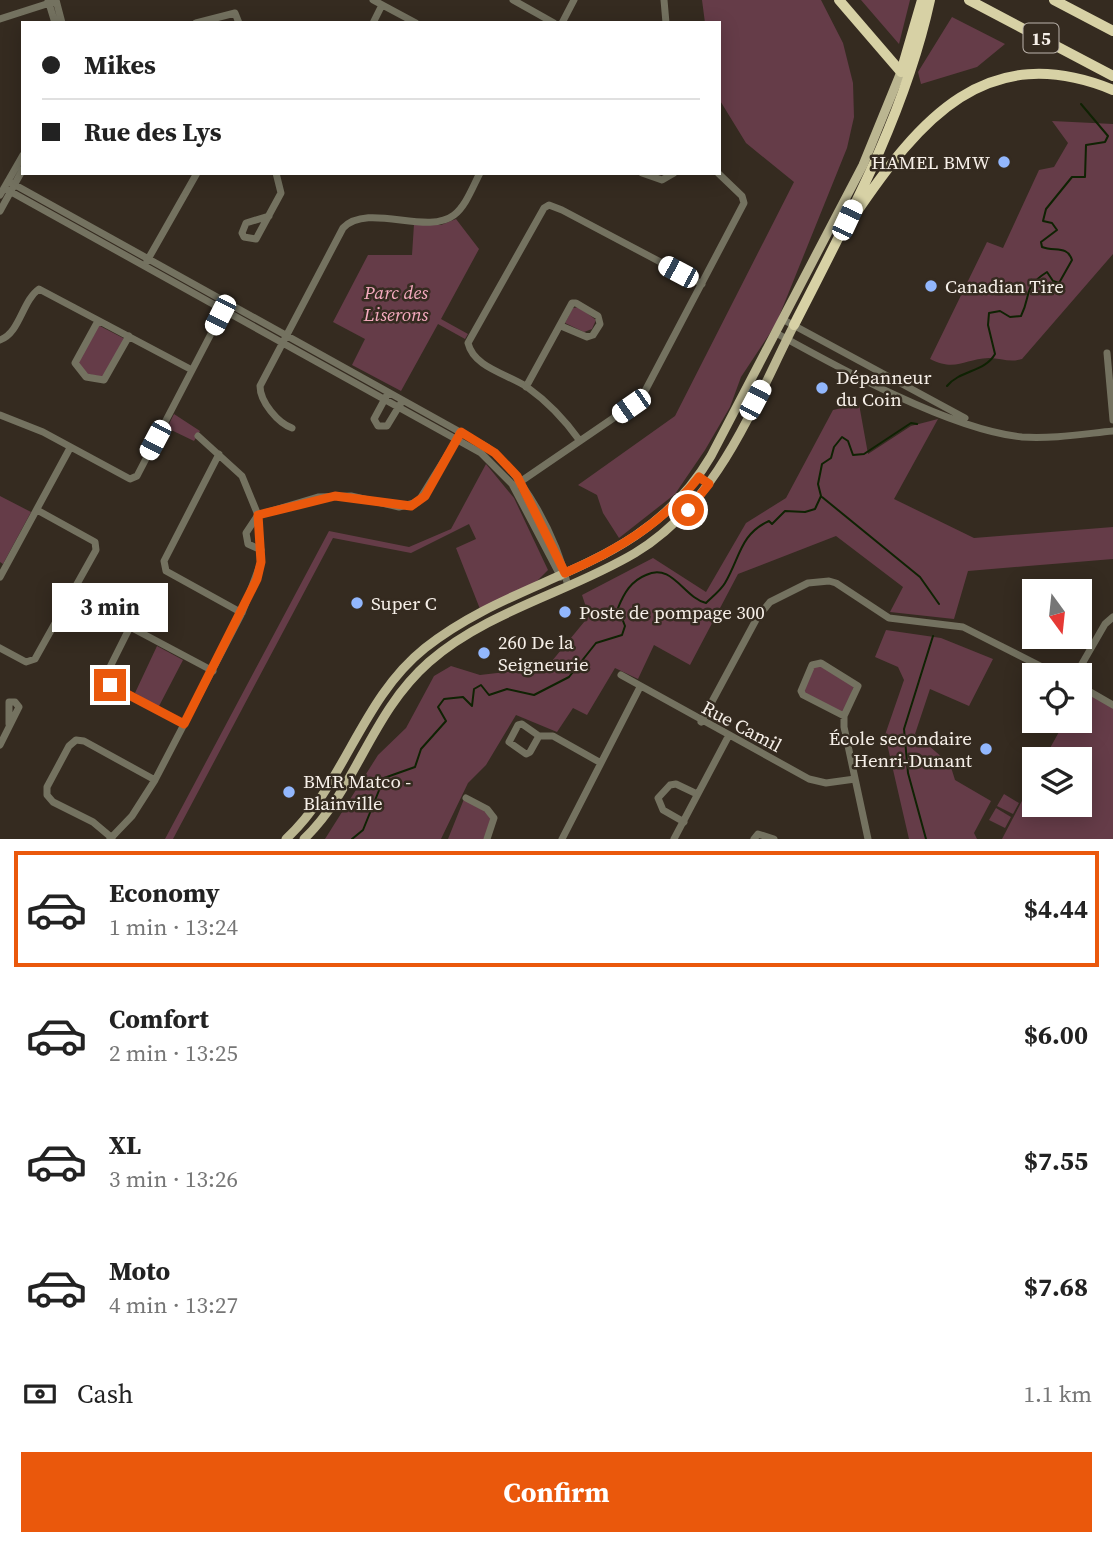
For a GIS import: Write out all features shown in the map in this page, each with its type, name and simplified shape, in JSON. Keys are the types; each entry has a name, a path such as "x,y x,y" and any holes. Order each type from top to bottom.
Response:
{"highway":[{"path":"839,0 901,72"},
{"path":"901,72 922,0"},
{"path":"794,325 836,242 894,114 930,0"},
{"name":"15","path":"970,0 1113,76"},
{"name":"15","path":"1054,0 1113,31"},
{"path":"836,242 908,142 932,117 964,94 1004,79 1036,75 1076,78 1113,90"}],"main road":[{"path":"286,839 314,809 369,712 391,681 416,656 446,633 614,550 648,529 677,503 699,477 872,146 901,72"},
{"path":"304,839 326,813 401,690 432,659 452,645 649,544 681,517 709,484 794,325"},
{"path":"699,477 709,484"},
{"path":"391,681 401,690"},
{"path":"346,752 358,758"}],"street":[{"path":"373,0 411,21"},
{"path":"513,0 550,21"},
{"path":"563,21 574,0"},
{"path":"664,0 666,21"},
{"path":"0,19 52,1"},
{"path":"52,1 55,21"},
{"path":"52,1 61,21"},
{"path":"374,21 382,5"},
{"path":"204,21 235,13 238,21"},
{"path":"0,211 7,188 21,159"},
{"path":"7,188 21,172"},
{"path":"147,261 196,175"},
{"path":"269,216 281,192 277,175"},
{"path":"292,428 281,422 263,400 260,390 347,223 365,218 446,220 459,209 479,175"},
{"path":"648,175 662,180 671,175"},
{"path":"517,484 631,406 645,391 744,203 742,196 720,175"},
{"path":"7,188 147,261 459,436 495,453 517,484 568,586"},
{"path":"580,441 552,407 526,387 478,360 470,352 468,343 544,208 549,205 562,210 702,284"},
{"path":"0,340 10,335 31,294 39,289 192,370"},
{"path":"526,387 572,303 598,316 600,324 593,335 587,337 561,326"},
{"path":"1,417 43,432 125,478 136,476 226,305"},
{"path":"782,319 981,427"},
{"path":"98,321 75,363 86,377 104,380 129,336"},
{"path":"776,333 856,375 941,413 981,427 1031,437 1113,431"},
{"path":"1107,353 1113,420"},
{"path":"856,375 862,361"},
{"path":"387,395 374,419 380,427 387,426 400,403"},
{"path":"156,779 84,741 76,740 69,746 47,787 47,795 53,802 93,822 115,837 156,779 213,671 257,579 261,550 258,515 242,476 198,436"},
{"path":"261,550 245,540 248,526 258,515 335,496 411,506 425,496 459,436"},
{"path":"0,577 2,568 70,448"},
{"path":"219,454 164,561 166,571 179,580 242,613"},
{"path":"0,648 26,662 35,659 96,550 95,542 37,510"},
{"path":"701,722 757,618 778,595 808,583 836,583 888,618 963,626 1035,663"},
{"path":"102,612 213,671"},
{"path":"1082,663 1105,624 1113,617"},
{"path":"130,627 106,675 107,680 110,685 184,724"},
{"path":"844,716 803,695 801,691 816,663 858,686 844,716 868,839"},
{"name":"Rue Camil","path":"621,675 728,737 817,782 855,779"},
{"path":"562,839 640,687"},
{"path":"1092,693 1113,705"},
{"path":"0,745 9,724"},
{"path":"522,724 538,732 539,736 526,754 509,742 518,725 522,724"},
{"path":"539,736 553,736 601,763"},
{"path":"674,839 728,737"},
{"path":"684,822 663,810 658,798 663,790 676,784 697,794"},
{"path":"466,798 488,809 494,818 486,839"},
{"path":"754,839 758,834 774,839"}],"green space":[{"path":"702,0 821,0 843,43 853,83 854,117 847,148 776,324 741,377 730,407 675,494 619,538 603,513 597,495 578,485 675,416 794,182 746,143 721,102 721,21 705,21"},
{"path":"861,0 910,0 899,44"},
{"path":"952,17 1005,44 977,67 921,84 918,72"},
{"path":"1052,121 1113,124 1113,254 1022,359 989,358 954,365 930,359 987,242 1003,248 1039,170 1054,167 1068,143"},
{"name":"Parc des Liserons","path":"456,219 479,249 441,319 468,334 465,339 438,324 401,391 352,365 365,339 333,322 368,255 412,255 414,224 441,225"},
{"path":"579,307 596,320 592,329 584,332 565,323 573,308"},
{"path":"98,325 125,339 103,377 87,374 78,363"},
{"path":"859,404 868,454 911,426 938,419 894,499 974,538 1113,527 1113,559 968,571 954,619 890,612 903,587 836,536 738,574 690,665 654,645 638,679 615,668 587,715 573,708 557,732 516,715 486,765 468,783 441,839 325,839 378,755 406,728 434,676 451,666 480,675 547,667 589,616 582,595 653,558 706,592 746,523 786,498 833,410"},
{"path":"174,414 200,431 194,441 167,428"},
{"path":"486,464 514,498 548,570 536,582 480,609 456,548 476,539 469,524 411,553 333,538 173,839 165,839 329,531 409,547 451,529"},
{"path":"0,496 31,512 3,564 0,562"},
{"path":"886,630 941,638 993,659 969,706 930,689 915,734 950,764 955,780 991,801 974,833 977,839 909,839 885,735 904,680 898,667 875,657"},
{"path":"157,646 183,660 158,708 135,693"},
{"path":"816,663 855,682 844,716 803,695 812,665"},
{"path":"1092,694 1113,706 1113,839 1002,839 1022,801 1022,817 1092,817 1092,747 1051,747 1058,733 1092,733"},
{"path":"1004,794 1019,803 1013,814 997,806"},
{"path":"464,799 493,816 486,839 448,839"},
{"path":"996,808 1011,817 1005,828 989,820"}],"waterway":[{"path":"947,386 985,364 995,354 988,325 989,313 1000,311 1010,317 1021,316 1034,283 1047,272 1053,281 1059,283 1072,260 1067,252 1042,247 1041,242 1057,230 1052,223 1043,221 1046,209 1072,177 1085,177 1086,145 1105,142 1108,136 1081,104"},
{"path":"352,839 363,830 384,778 415,767 421,749 446,721 438,707 444,699 463,697 472,706 474,689 481,685 489,695 507,689 534,695 569,677 596,643 622,635 625,626 618,608 629,588 646,575 663,573 698,600 706,603 725,583 746,540 759,526 769,521 772,524 785,511 805,512 815,509 821,496 818,484 822,464 831,458 834,447 842,437 848,441 853,455 864,454 911,423 917,424"},
{"path":"822,497 920,577 939,604"},
{"path":"926,839 908,773 904,729 933,636"}],"place":[{"name":"HAMEL BMW","path":"1004,162"},
{"name":"Canadian Tire","path":"931,286"},
{"name":"Dépanneur du Coin","path":"822,388"},
{"name":"Super C","path":"357,603"},
{"name":"Poste de pompage 300","path":"565,612"},
{"name":"260 De la Seigneurie","path":"484,653"},
{"name":"École secondaire Henri-Dunant","path":"986,749"},
{"name":"BMR Matco - Blainville","path":"289,792"}],"route":[{"path":"110,685 184,724 223,652 257,579 261,562 258,515 318,497 335,496 351,496 399,507 411,506 425,496 461,432 495,453 517,476 565,573 614,550 648,529 677,503 699,477 709,484 688,510"}]}
